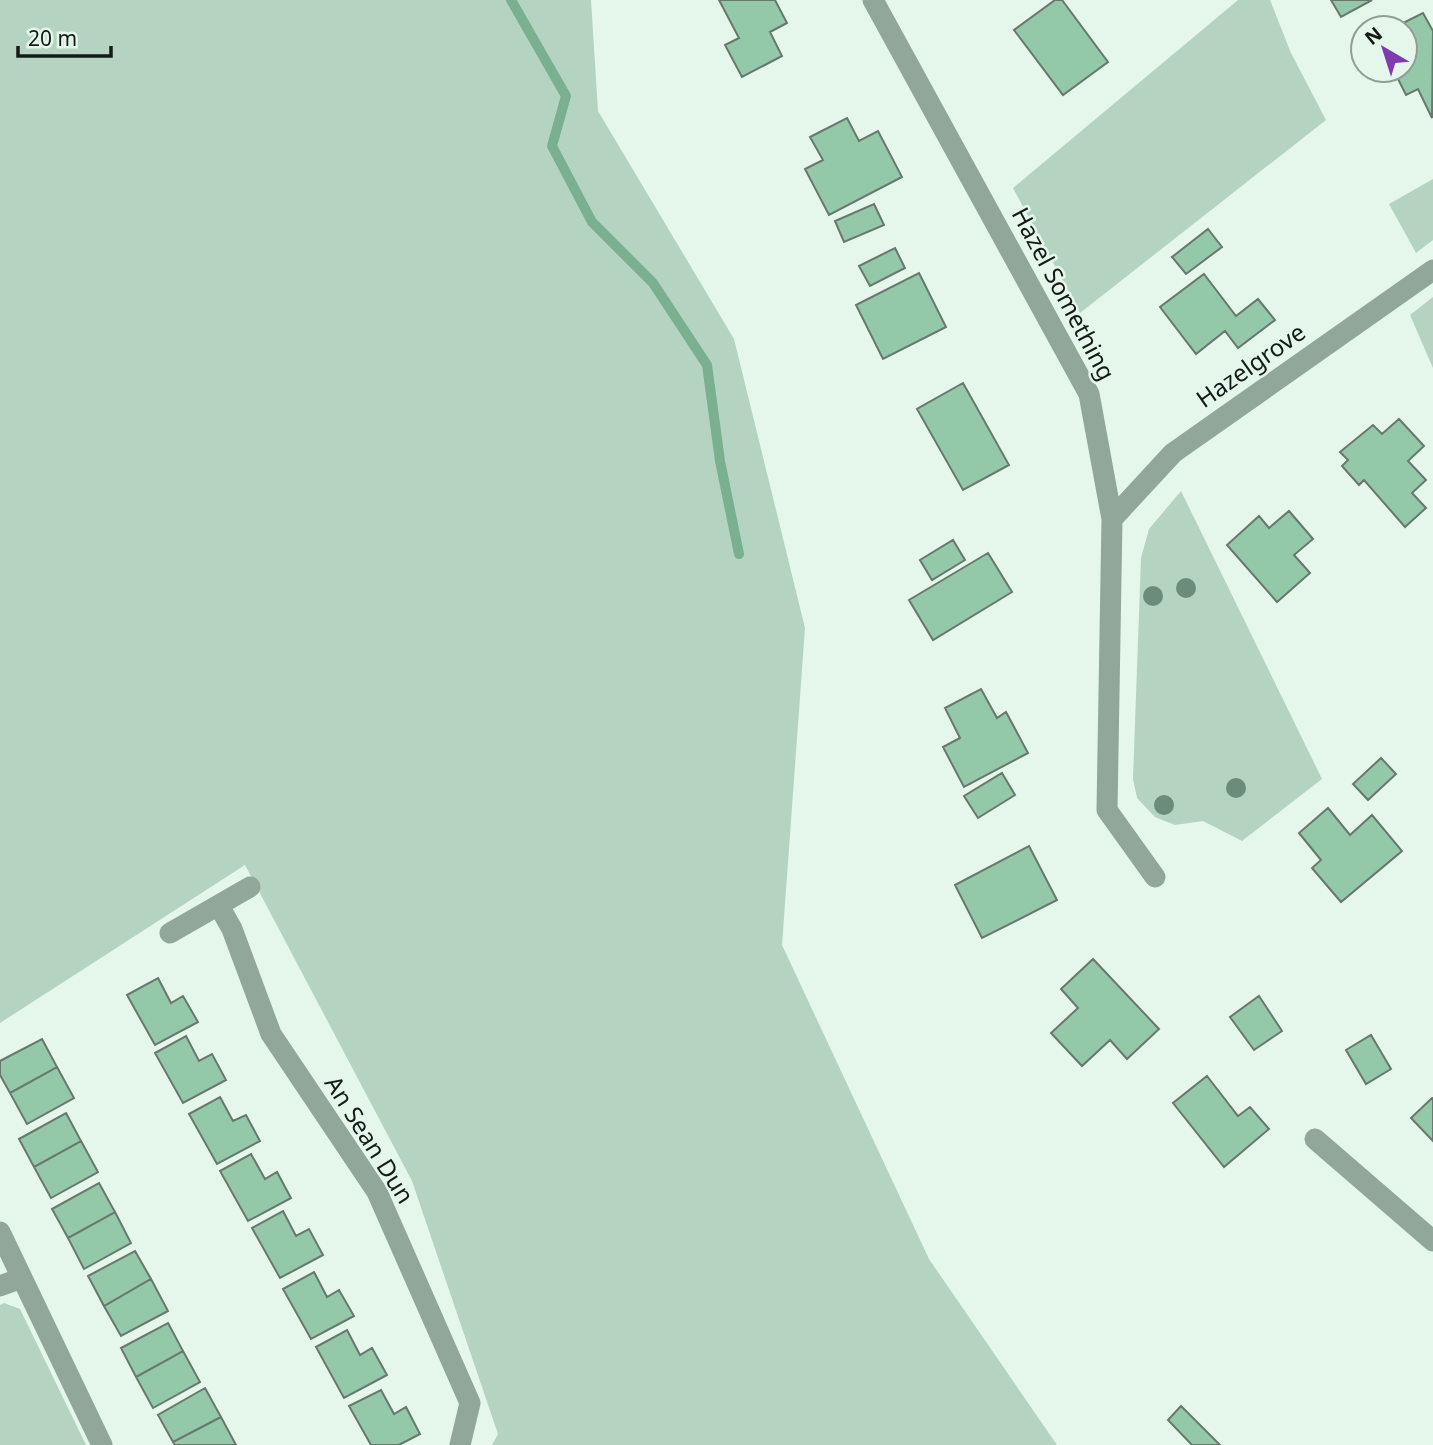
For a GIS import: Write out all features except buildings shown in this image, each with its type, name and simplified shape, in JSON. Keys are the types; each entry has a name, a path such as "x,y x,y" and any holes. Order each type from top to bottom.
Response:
{"street":[{"name":"Hazel Something","path":"873,0 1089,394 1112,519 1107,810 1155,877"},
{"name":"Hazelgrove","path":"1112,519 1174,453 1433,270"},
{"path":"170,933 250,887"},
{"name":"An Sean Dun","path":"219,906 232,929 271,1034 377,1192 470,1403 460,1445"},
{"path":"1315,1139 1433,1241"},
{"path":"0,1232 102,1445"},
{"path":"0,1286 22,1278"}],"green space":[{"path":"0,0 591,0 598,111 734,339 805,628 782,945 929,1259 1057,1445 492,1445 498,1434 412,1181 245,865 0,1023"},
{"path":"1238,0 1270,0 1291,53 1326,120 1080,313 1013,188"},
{"path":"1433,179 1433,240 1416,253 1389,204"},
{"path":"1433,297 1433,368 1410,315"},
{"path":"1181,491 1322,779 1242,841 1203,821 1175,825 1155,817 1137,798 1133,779 1141,558 1149,529"},
{"path":"4,1303 20,1309 86,1445 0,1445 0,1305"}],"waterway":[{"path":"511,0 566,96 552,146 592,222 653,283 707,365 720,461 739,554"}]}
